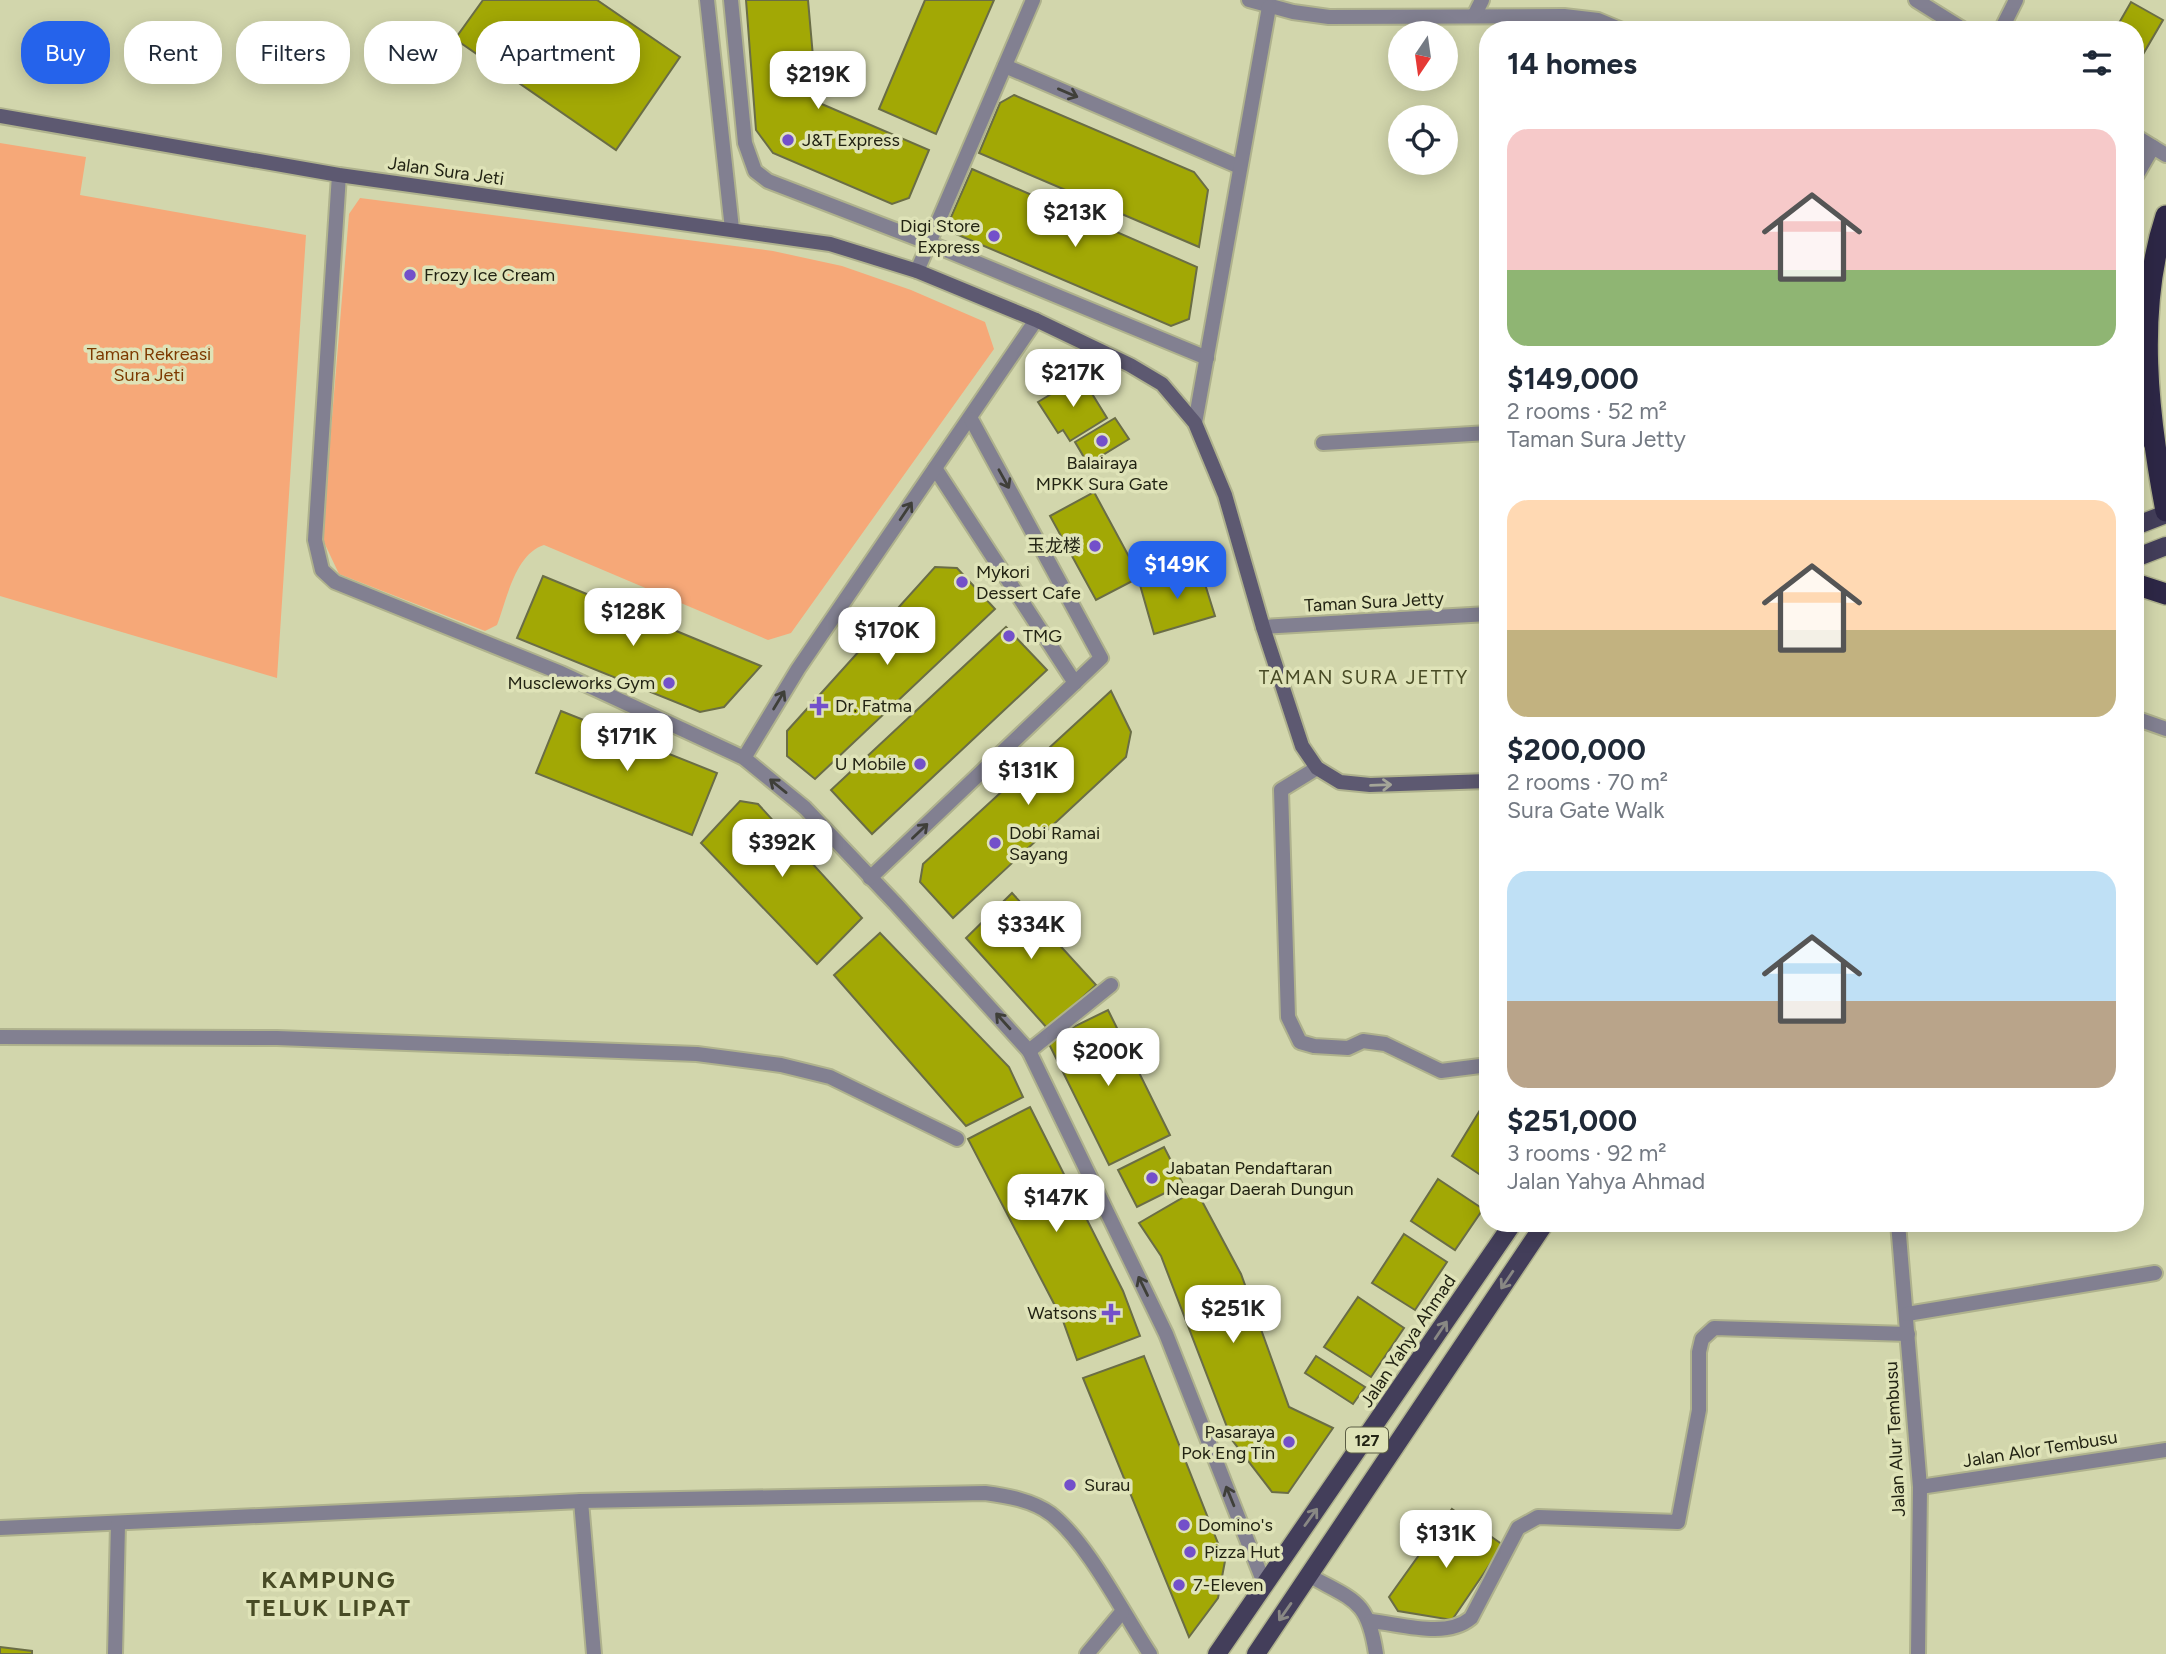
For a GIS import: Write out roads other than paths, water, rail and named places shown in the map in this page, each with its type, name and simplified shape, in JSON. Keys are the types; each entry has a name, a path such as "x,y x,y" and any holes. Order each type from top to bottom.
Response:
{"highway":[{"path":"2166,216 2154,273 2148,391 2154,450 2166,513"},
{"path":"2144,407 2148,391"},
{"path":"2144,587 2166,594"}],"main road":[{"path":"2144,522 2166,513"},
{"path":"2144,555 2166,546"},
{"name":"Jalan Yahya Ahmad","path":"1217,1654 1264,1583 1376,1427 1507,1232"},
{"name":"127","path":"1256,1654 1539,1232"}],"street":[{"path":"707,0 732,229"},
{"path":"731,0 745,143 755,170 768,181 929,243 1207,358"},
{"path":"917,271 1033,0"},
{"path":"1249,0 1269,7 1329,17 1583,17 1595,21"},
{"path":"1474,16 1482,0"},
{"path":"1916,0 1950,21"},
{"path":"2006,21 2016,0"},
{"path":"1195,424 1269,7"},
{"path":"1005,66 1240,167"},
{"name":"Jalan Sura Jeti","path":"0,116 339,175 830,244 886,259 917,271 1036,320 1130,365 1161,384 1195,424 1225,495 1263,627 1302,746 1317,768"},
{"path":"2144,142 2166,155"},
{"path":"2144,162 2152,147"},
{"path":"339,175 315,540 322,570 335,582 561,673 744,758 805,808 1029,1051 1166,1334 1264,1583"},
{"path":"744,758 798,669 1036,320"},
{"path":"870,878 1101,657 971,419"},
{"path":"1323,443 1479,434"},
{"path":"935,468 1075,683"},
{"name":"Taman Sura Jetty","path":"1263,627 1479,615"},
{"path":"2144,721 2166,729"},
{"path":"1479,781 1370,785 1340,782 1317,768 1282,790 1288,1017 1293,1033 1300,1042 1330,1048 1348,1048 1363,1041 1384,1044 1441,1071 1479,1066"},
{"path":"1029,1051 1111,985"},
{"path":"0,1037 277,1038 697,1054 781,1065 830,1077 855,1086 957,1139"},
{"name":"Jalan Alur Tembusu","path":"1899,1232 1920,1487 1918,1654"},
{"path":"1907,1314 2155,1273"},
{"path":"1371,1621 1444,1629 1462,1626 1471,1618 1518,1528 1538,1517 1678,1522 1699,1410 1699,1352 1702,1339 1714,1328 1908,1334"},
{"name":"Jalan Alor Tembusu","path":"1920,1487 2166,1450"},
{"path":"0,1528 581,1501 985,1493 1006,1496 1049,1513 1070,1531 1150,1654"},
{"path":"581,1501 590,1653"},
{"path":"115,1654 118,1524"},
{"path":"1310,1576 1355,1601 1371,1621 1376,1654"},
{"path":"1087,1654 1122,1612"}],"place":[{"name":"J&T Express","path":"788,140"},
{"name":"Digi Store Express","path":"994,236"},
{"name":"Frozy Ice Cream","path":"410,275"},
{"name":"Balairaya MPKK Sura Gate","path":"1102,441"},
{"name":"玉龙楼","path":"1095,546"},
{"name":"Mykori Dessert Cafe","path":"962,582"},
{"name":"TMG","path":"1009,636"},
{"name":"Muscleworks Gym","path":"669,683"},
{"name":"Dr. Fatma","path":"819,706"},
{"name":"U Mobile","path":"920,764"},
{"name":"Dobi Ramai Sayang","path":"995,843"},
{"name":"Jabatan Pendaftaran Neagar Daerah Dungun","path":"1152,1178"},
{"name":"Watsons","path":"1111,1313"},
{"name":"Pasaraya Pok Eng Tin","path":"1289,1442"},
{"name":"Surau","path":"1070,1485"},
{"name":"Domino's","path":"1184,1525"},
{"name":"Pizza Hut","path":"1190,1552"},
{"name":"7-Eleven","path":"1179,1585"}],"district":[{"name":"TAMAN SURA JETTY","path":"1364,677"},
{"name":"KAMPUNG TELUK LIPAT","path":"329,1593"}],"park label":[{"name":"Taman Rekreasi Sura Jeti","path":"149,364"}]}
